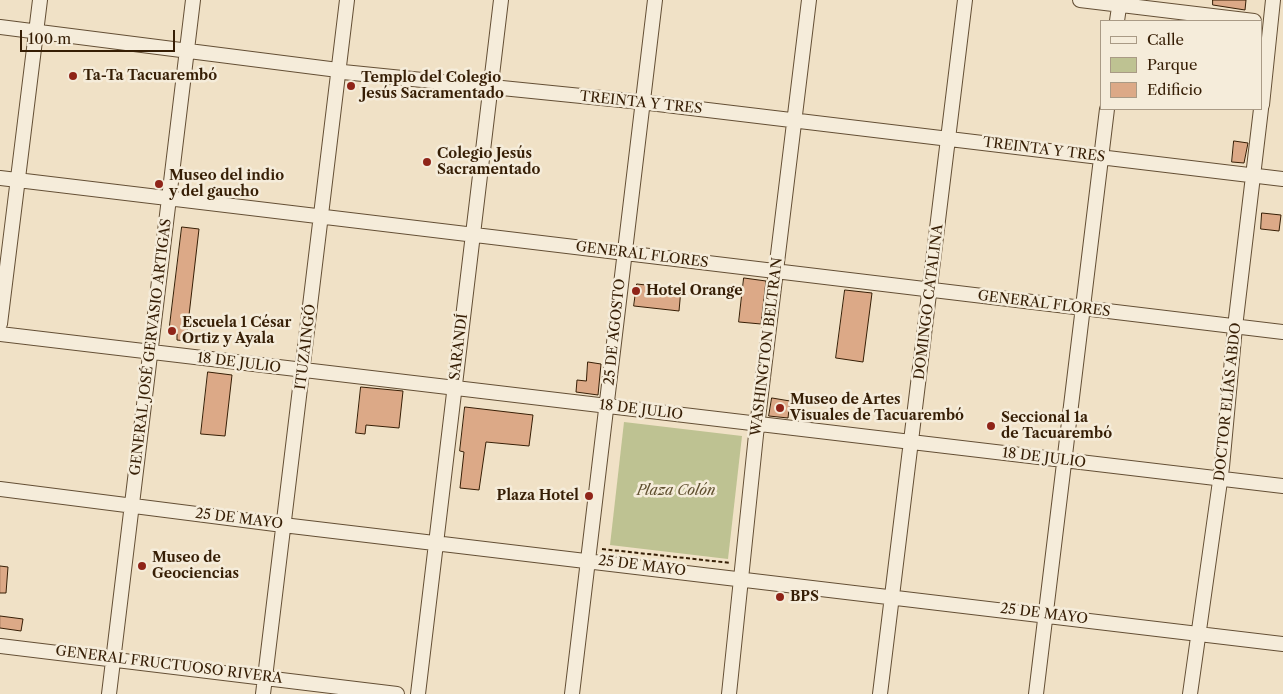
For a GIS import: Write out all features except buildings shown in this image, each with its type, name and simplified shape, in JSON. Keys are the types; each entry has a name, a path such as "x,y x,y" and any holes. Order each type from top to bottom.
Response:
{"street":[{"path":"0,324 40,0"},
{"name":"GENERAL JOSÉ GERVASIO ARTIGAS","path":"109,694 193,0"},
{"name":"ITUZAINGÓ","path":"263,694 347,0"},
{"name":"SARANDÍ","path":"418,694 501,0"},
{"name":"25 DE AGOSTO","path":"572,694 655,0"},
{"name":"WASHINGTON BELTRAN","path":"729,694 740,578 809,0"},
{"name":"DOMINGO CATALINA","path":"880,694 931,291 947,138 965,0"},
{"path":"1080,0 1119,3 1246,20"},
{"path":"1263,97 1273,0"},
{"path":"1117,20 1119,3"},
{"name":"TREINTA Y TRES","path":"0,27 187,50 343,72 642,102 1283,179"},
{"path":"1036,694 1107,110"},
{"name":"DOCTOR ELÍAS ABDO","path":"1190,694 1220,479 1235,327 1261,110"},
{"name":"GENERAL FLORES","path":"0,178 1283,332"},
{"name":"18 DE JULIO","path":"0,334 1283,486"},
{"name":"25 DE MAYO","path":"0,489 283,525 1045,614 1283,644"},
{"name":"GENERAL FRUCTUOSO RIVERA","path":"0,646 397,694"}],"path":[{"path":"601,548 730,564"}],"green space":[{"name":"Plaza Colón","path":"624,422 742,436 728,559 610,545"}],"place":[{"name":"Ta-Ta Tacuarembó","path":"73,76"},
{"name":"Templo del Colegio Jesús Sacramentado","path":"351,86"},
{"name":"Colegio Jesús Sacramentado","path":"427,162"},
{"name":"Museo del indio y del gaucho","path":"159,184"},
{"name":"Hotel Orange","path":"636,291"},
{"name":"Escuela 1 César Ortiz y Ayala","path":"172,331"},
{"name":"Museo de Artes Visuales de Tacuarembó","path":"780,408"},
{"name":"Seccional 1a de Tacuarembó","path":"991,426"},
{"name":"Plaza Hotel","path":"589,496"},
{"name":"Museo de Geociencias","path":"142,566"},
{"name":"BPS","path":"780,597"}]}
